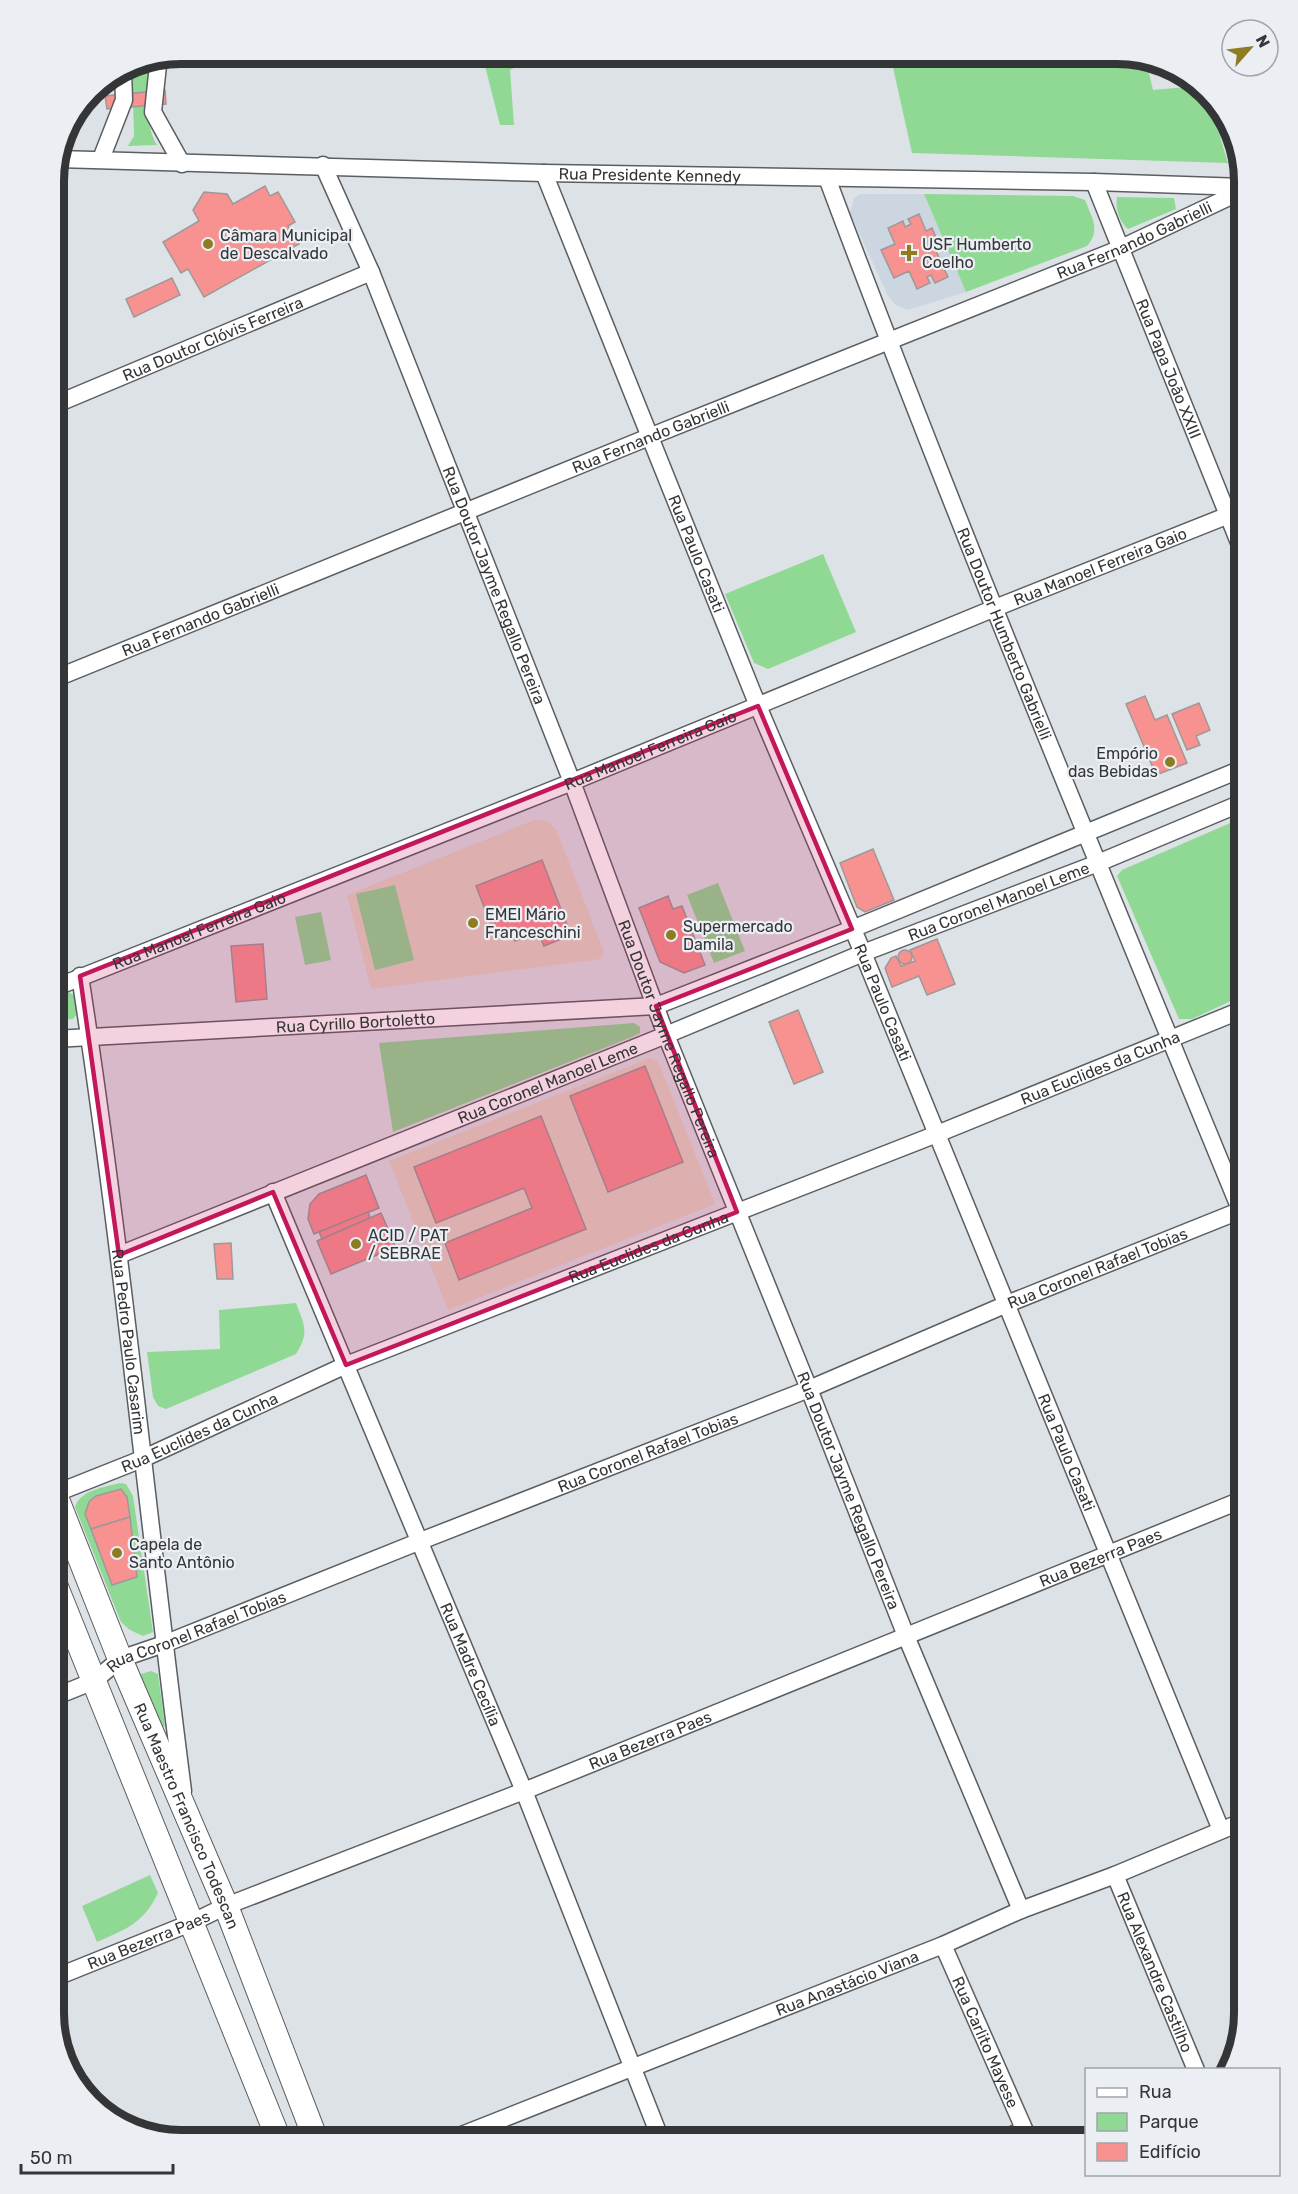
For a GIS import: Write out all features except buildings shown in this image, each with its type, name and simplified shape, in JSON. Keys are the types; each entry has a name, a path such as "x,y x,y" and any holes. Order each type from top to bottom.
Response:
{"main road":[{"name":"Rua Maestro Francisco Todescan","path":"64,1519 120,1659 226,1906 312,2129"},
{"name":"Rua Maestro Francisco Todescan","path":"64,1607 275,2129"}],"street":[{"path":"159,67 153,112 182,164"},
{"path":"101,159 124,100 123,80"},
{"name":"Rua Presidente Kennedy","path":"67,159 544,173 1094,182 1234,188"},
{"name":"Rua Doutor Jayme Regallo Pereira","path":"323,165 371,272 572,782 666,1035 906,1636 1021,1910"},
{"name":"Rua Paulo Casati","path":"544,173 758,706 863,953 1221,1830"},
{"name":"Rua Doutor Humberto Gabrielli","path":"827,177 888,341 1085,834 1234,1191"},
{"name":"Rua Papa João XXIII","path":"1094,182 1119,249 1234,508"},
{"name":"Rua Fernando Gabrielli","path":"65,675 1119,249 1234,193"},
{"name":"Rua Doutor Clóvis Ferreira","path":"65,400 371,272"},
{"name":"Rua Manoel Ferreira Gaio","path":"65,983 572,782 995,608 1234,513"},
{"name":"Rua Coronel Manoel Leme","path":"656,1006 852,929 1234,772"},
{"name":"Rua Coronel Manoel Leme","path":"118,1255 666,1035 863,953 1098,863 1234,806"},
{"name":"Rua Pedro Paulo Casarim","path":"80,976 118,1255 186,1813"},
{"name":"Rua Cyrillo Bortoletto","path":"65,1039 656,1006"},
{"name":"Rua Euclides da Cunha","path":"64,1489 142,1460 346,1365 937,1134 1234,1012"},
{"name":"Rua Madre Cecília","path":"273,1192 524,1791 657,2130"},
{"name":"Rua Coronel Rafael Tobias","path":"64,1693 94,1681 120,1659 164,1644 809,1389 1007,1304 1234,1216"},
{"name":"Rua Bezerra Paes","path":"64,1974 193,1922 226,1906 524,1791 1234,1503"},
{"name":"Rua Anastácio Viana","path":"476,2129 943,1945 1021,1910 1115,1875 1234,1825"},
{"name":"Rua Alexandre Castilho","path":"1115,1875 1195,2068"},
{"name":"Rua Carlito Mayese","path":"943,1945 1024,2130"}],"highlighted area":[{"path":"758,706 852,929 656,1006 737,1212 346,1365 273,1192 119,1255 80,976"}],"shaded area":[{"name":"USF Humberto Coelho","path":"860,194 924,194 966,292 908,310 896,305 888,296 850,213 854,198"},
{"name":"EMEI Mário Franceschini","path":"534,820 545,820 556,829 604,952 600,959 371,989 347,895"},
{"path":"650,1058 658,1061 715,1204 448,1310 389,1161"}],"green space":[{"path":"485,64 524,64 510,70 514,125 500,125"},
{"path":"892,65 1124,65 1148,69 1153,90 1186,87 1194,94 1214,116 1228,163 912,153"},
{"path":"149,70 148,116 157,145 128,146 134,136 132,76"},
{"path":"924,194 1073,196 1085,200 1094,224 1094,235 1087,246 966,292"},
{"path":"1117,197 1174,198 1176,209 1128,229 1118,214"},
{"path":"823,554 856,632 768,669 754,663 725,594"},
{"path":"1234,821 1234,1000 1192,1019 1179,1019 1117,876 1122,870"},
{"path":"718,883 745,951 714,963 687,895"},
{"path":"395,885 414,960 375,970 356,894"},
{"path":"321,912 331,960 305,965 295,917"},
{"path":"68,992 76,996 78,1013 73,1019 65,1019 65,993"},
{"path":"634,1023 640,1027 640,1033 632,1037 393,1132 379,1043"},
{"path":"296,1303 304,1334 296,1354 166,1409 158,1406 153,1397 147,1352 220,1349 219,1310"},
{"path":"120,1483 126,1484 133,1496 153,1632 143,1636 130,1630 121,1622 75,1507 87,1493"},
{"path":"151,1671 158,1674 165,1726 161,1728 140,1679 141,1674"},
{"path":"150,1875 158,1893 146,1912 125,1929 97,1942 82,1906"}],"place":[{"name":"Câmara Municipal de Descalvado","path":"208,244"},
{"name":"USF Humberto Coelho","path":"909,253"},
{"name":"Empório das Bebidas","path":"1170,762"},
{"name":"EMEI Mário Franceschini","path":"473,923"},
{"name":"Supermercado Damila","path":"671,935"},
{"name":"ACID / PAT / SEBRAE","path":"356,1244"},
{"name":"Capela de Santo Antônio","path":"117,1553"}]}
